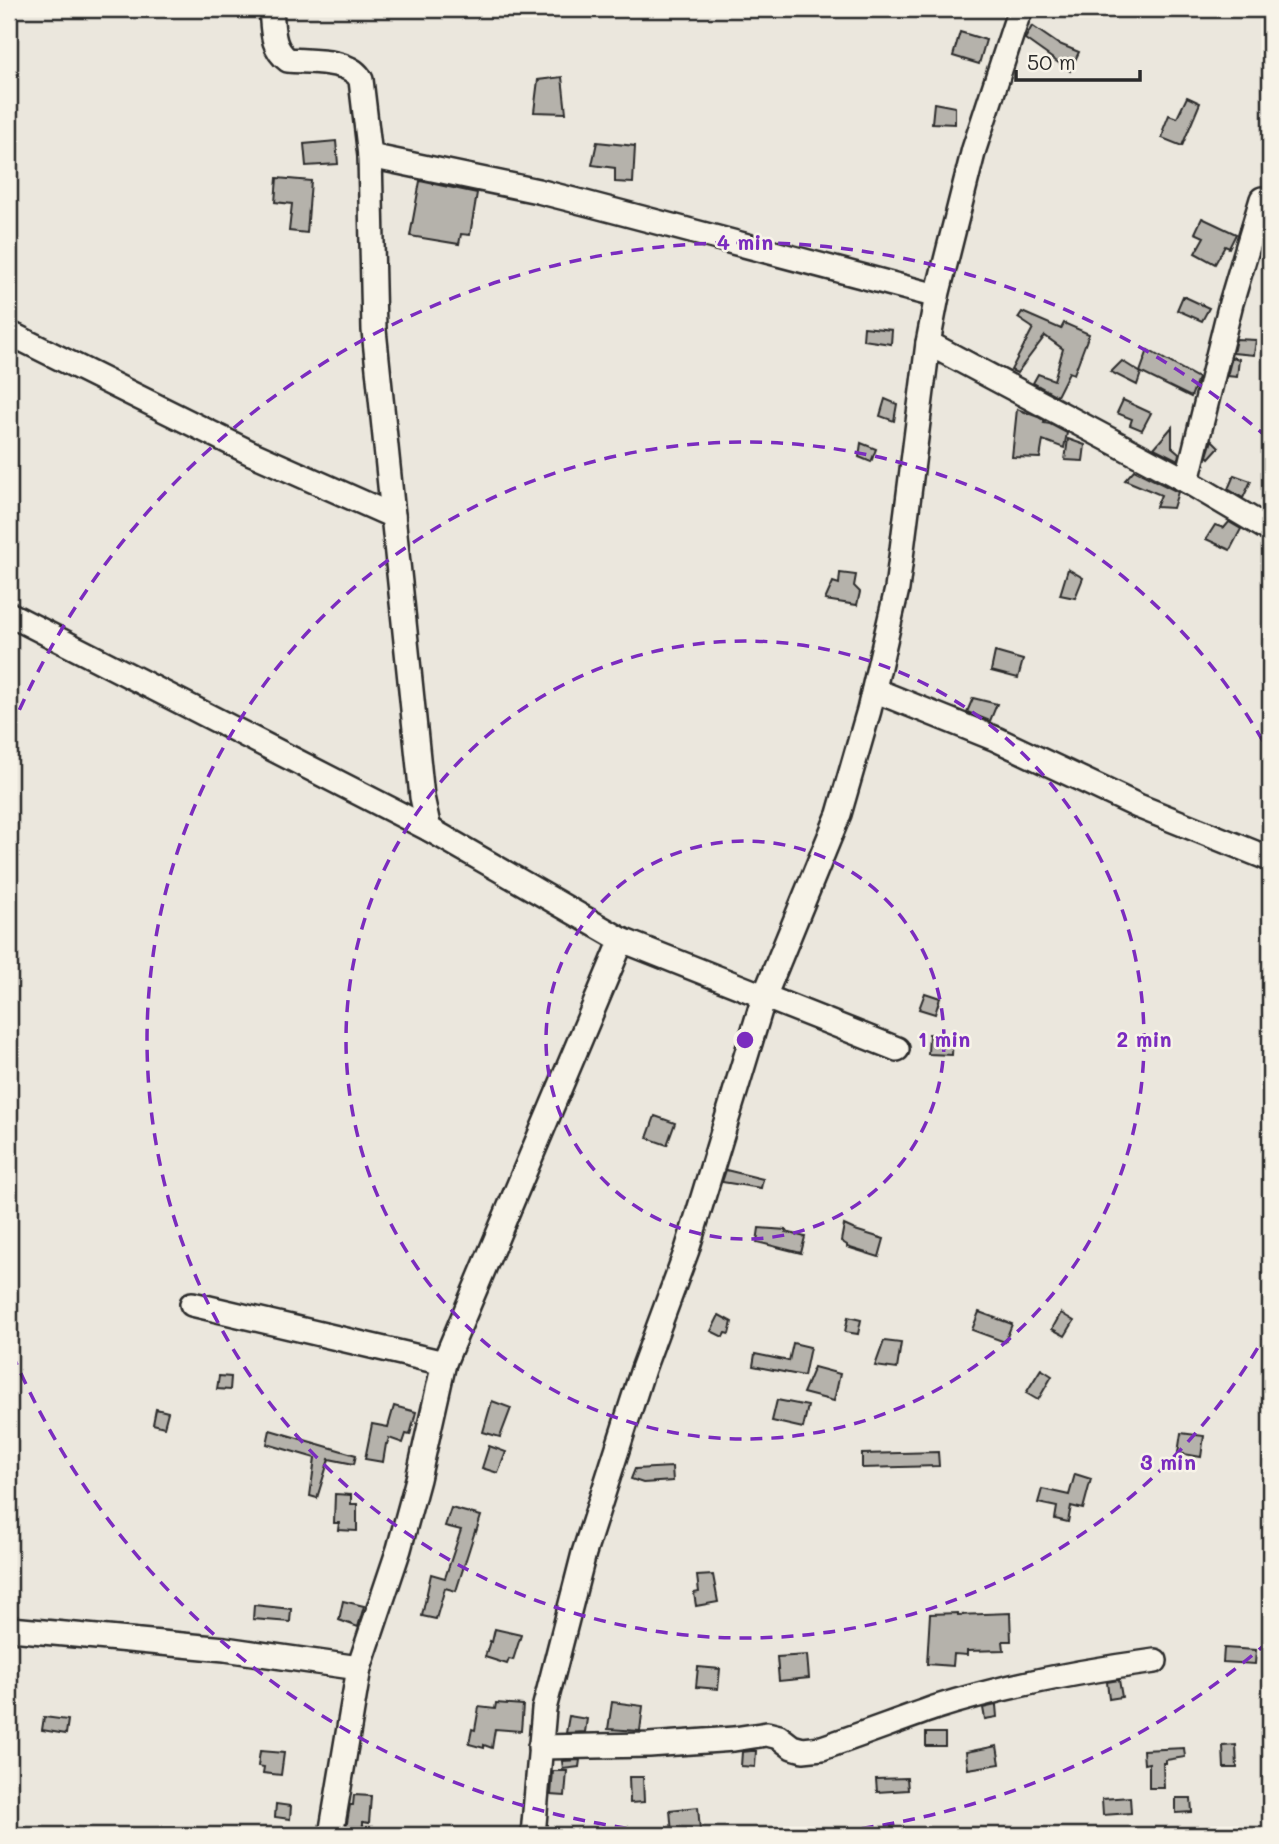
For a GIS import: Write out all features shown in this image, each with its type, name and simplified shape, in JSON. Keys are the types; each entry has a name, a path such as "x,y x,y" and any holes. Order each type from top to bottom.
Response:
{"street":[{"path":"271,9 277,49 288,60 337,64 351,68 358,73 361,80 370,156 374,330 422,797 429,829"},
{"path":"533,1835 544,1709 584,1553 643,1368 687,1250 764,998 839,814 874,690 897,589 928,342 937,296 974,149 1021,9"},
{"path":"370,156 574,200 937,296"},
{"path":"1187,481 1231,303 1262,199"},
{"path":"9,333 251,453 393,516"},
{"path":"928,342 1187,481 1270,530"},
{"path":"9,614 429,829 622,940 897,1049"},
{"path":"874,690 996,740 1138,806 1270,859"},
{"path":"331,1835 359,1668 402,1537 444,1363 622,940"},
{"path":"192,1304 444,1363"},
{"path":"11,1629 225,1650 359,1668"},
{"path":"540,1747 649,1745 767,1734 779,1737 792,1747 803,1750 822,1748 935,1708 1000,1689 1103,1668 1155,1661"}],"building":[{"path":"1032,26 1057,43 1079,52 1070,71 1025,39"},
{"path":"960,32 986,40 979,64 953,56"},
{"path":"562,77 566,113 534,112 538,80"},
{"path":"1187,97 1200,103 1182,146 1162,138 1169,115 1177,118"},
{"path":"934,103 955,107 955,124 932,123"},
{"path":"336,141 338,164 306,166 304,144"},
{"path":"597,142 635,146 633,183 615,182 615,168 592,165"},
{"path":"277,178 311,181 307,233 289,231 292,204 275,202"},
{"path":"420,181 477,193 470,235 461,234 459,244 410,236"},
{"path":"1202,218 1236,234 1229,248 1225,246 1215,264 1195,253 1204,237 1195,233"},
{"path":"1183,296 1209,308 1202,321 1177,310"},
{"path":"1022,312 1061,329 1064,323 1089,334 1074,374 1069,372 1057,396 1033,383 1038,374 1054,380 1063,349 1045,336 1017,373 1011,370 1033,328 1018,318"},
{"path":"864,327 892,330 891,344 863,340"},
{"path":"1236,339 1256,340 1254,355 1233,353"},
{"path":"1148,350 1198,378 1191,397 1140,372"},
{"path":"1232,357 1239,359 1237,377 1227,376"},
{"path":"1122,361 1141,373 1137,385 1111,372"},
{"path":"885,399 897,404 894,421 880,416"},
{"path":"1123,400 1151,413 1142,430 1130,425 1132,419 1117,413"},
{"path":"1017,409 1067,433 1064,448 1043,440 1040,458 1012,457"},
{"path":"1172,427 1172,447 1179,453 1178,460 1154,448"},
{"path":"1068,439 1085,445 1083,461 1065,460"},
{"path":"1212,440 1219,447 1209,458 1207,456"},
{"path":"861,443 876,449 871,462 859,457"},
{"path":"1134,470 1178,492 1173,508 1156,507 1161,495 1125,480"},
{"path":"1234,475 1251,481 1243,498 1228,489"},
{"path":"1229,522 1241,529 1230,550 1206,539 1215,525 1224,528"},
{"path":"1068,569 1083,578 1075,598 1060,595"},
{"path":"840,573 856,575 854,586 860,592 857,605 825,600 833,582 839,584"},
{"path":"995,652 1023,660 1018,678 991,671"},
{"path":"973,698 997,704 990,721 967,712"},
{"path":"925,993 940,998 935,1014 919,1009"},
{"path":"929,1034 953,1036 952,1055 928,1054"},
{"path":"655,1116 675,1123 667,1145 647,1138"},
{"path":"726,1170 763,1179 761,1188 722,1182"},
{"path":"844,1225 884,1239 879,1257 847,1247 841,1241"},
{"path":"759,1228 786,1230 805,1237 801,1253 757,1242"},
{"path":"979,1312 1012,1324 1005,1342 972,1330"},
{"path":"1061,1313 1074,1321 1065,1336 1052,1329"},
{"path":"719,1315 732,1322 729,1334 725,1333 723,1337 711,1331"},
{"path":"848,1317 861,1320 858,1334 845,1332"},
{"path":"884,1341 901,1343 897,1369 875,1366"},
{"path":"793,1343 810,1347 804,1376 753,1366 755,1354 789,1361"},
{"path":"814,1367 840,1374 834,1401 803,1393"},
{"path":"1041,1369 1052,1376 1038,1400 1026,1393"},
{"path":"219,1376 231,1377 230,1390 217,1389"},
{"path":"777,1400 808,1406 803,1428 772,1421"},
{"path":"492,1401 511,1408 500,1437 483,1432"},
{"path":"394,1406 416,1412 410,1435 406,1434 403,1443 389,1438 383,1462 365,1459 372,1424 388,1427"},
{"path":"156,1409 168,1412 164,1427 153,1424"},
{"path":"270,1430 356,1455 354,1464 329,1459 317,1498 310,1496 315,1458 267,1444"},
{"path":"1181,1433 1204,1436 1201,1457 1178,1453"},
{"path":"489,1446 506,1452 498,1473 482,1468"},
{"path":"938,1452 939,1466 862,1468 862,1454"},
{"path":"672,1467 673,1481 643,1483 631,1479 635,1469"},
{"path":"1075,1474 1091,1479 1083,1509 1071,1506 1068,1522 1055,1519 1057,1507 1038,1503 1042,1489 1069,1495"},
{"path":"335,1494 351,1495 351,1504 357,1504 357,1531 338,1530 339,1523 334,1523"},
{"path":"451,1508 481,1516 456,1591 445,1588 436,1619 422,1616 431,1574 445,1578 461,1530 445,1526"},
{"path":"713,1575 718,1602 696,1606 694,1593 699,1592 697,1576"},
{"path":"343,1601 364,1606 358,1627 339,1620"},
{"path":"254,1605 291,1609 290,1622 253,1619"},
{"path":"1010,1613 1011,1641 1003,1641 1004,1650 954,1654 953,1666 927,1664 930,1614"},
{"path":"495,1629 521,1635 513,1660 509,1659 507,1664 485,1657"},
{"path":"1224,1648 1256,1650 1255,1664 1223,1662"},
{"path":"807,1655 809,1678 779,1681 777,1657"},
{"path":"698,1667 720,1669 718,1689 696,1687"},
{"path":"1119,1680 1122,1697 1109,1699 1107,1682"},
{"path":"612,1702 643,1706 640,1731 608,1729"},
{"path":"496,1703 523,1705 521,1731 495,1729 492,1748 469,1744 472,1729 475,1730 479,1707 495,1709"},
{"path":"996,1705 997,1717 985,1719 983,1708"},
{"path":"569,1716 587,1719 585,1732 566,1733"},
{"path":"44,1717 68,1720 66,1734 42,1730"},
{"path":"926,1733 945,1733 945,1746 926,1746"},
{"path":"1236,1745 1237,1768 1224,1768 1223,1746"},
{"path":"997,1746 1000,1764 968,1769 966,1752"},
{"path":"1184,1748 1185,1757 1166,1760 1166,1763 1163,1763 1164,1788 1149,1788 1149,1763 1144,1764 1143,1750"},
{"path":"260,1751 284,1753 281,1775 263,1773 264,1767 258,1766"},
{"path":"756,1751 755,1767 741,1766 742,1752"},
{"path":"580,1760 579,1767 563,1769 562,1761"},
{"path":"553,1771 567,1771 565,1796 551,1795"},
{"path":"629,1777 643,1777 644,1802 630,1803"},
{"path":"907,1778 908,1790 877,1792 876,1779"},
{"path":"354,1795 371,1796 369,1823 363,1822 363,1835 345,1835 350,1805 353,1805"},
{"path":"1130,1797 1131,1813 1103,1815 1102,1799"},
{"path":"1176,1798 1191,1798 1192,1812 1176,1813"},
{"path":"276,1804 291,1806 290,1819 275,1817"},
{"path":"698,1807 700,1830 672,1833 670,1810"}]}
